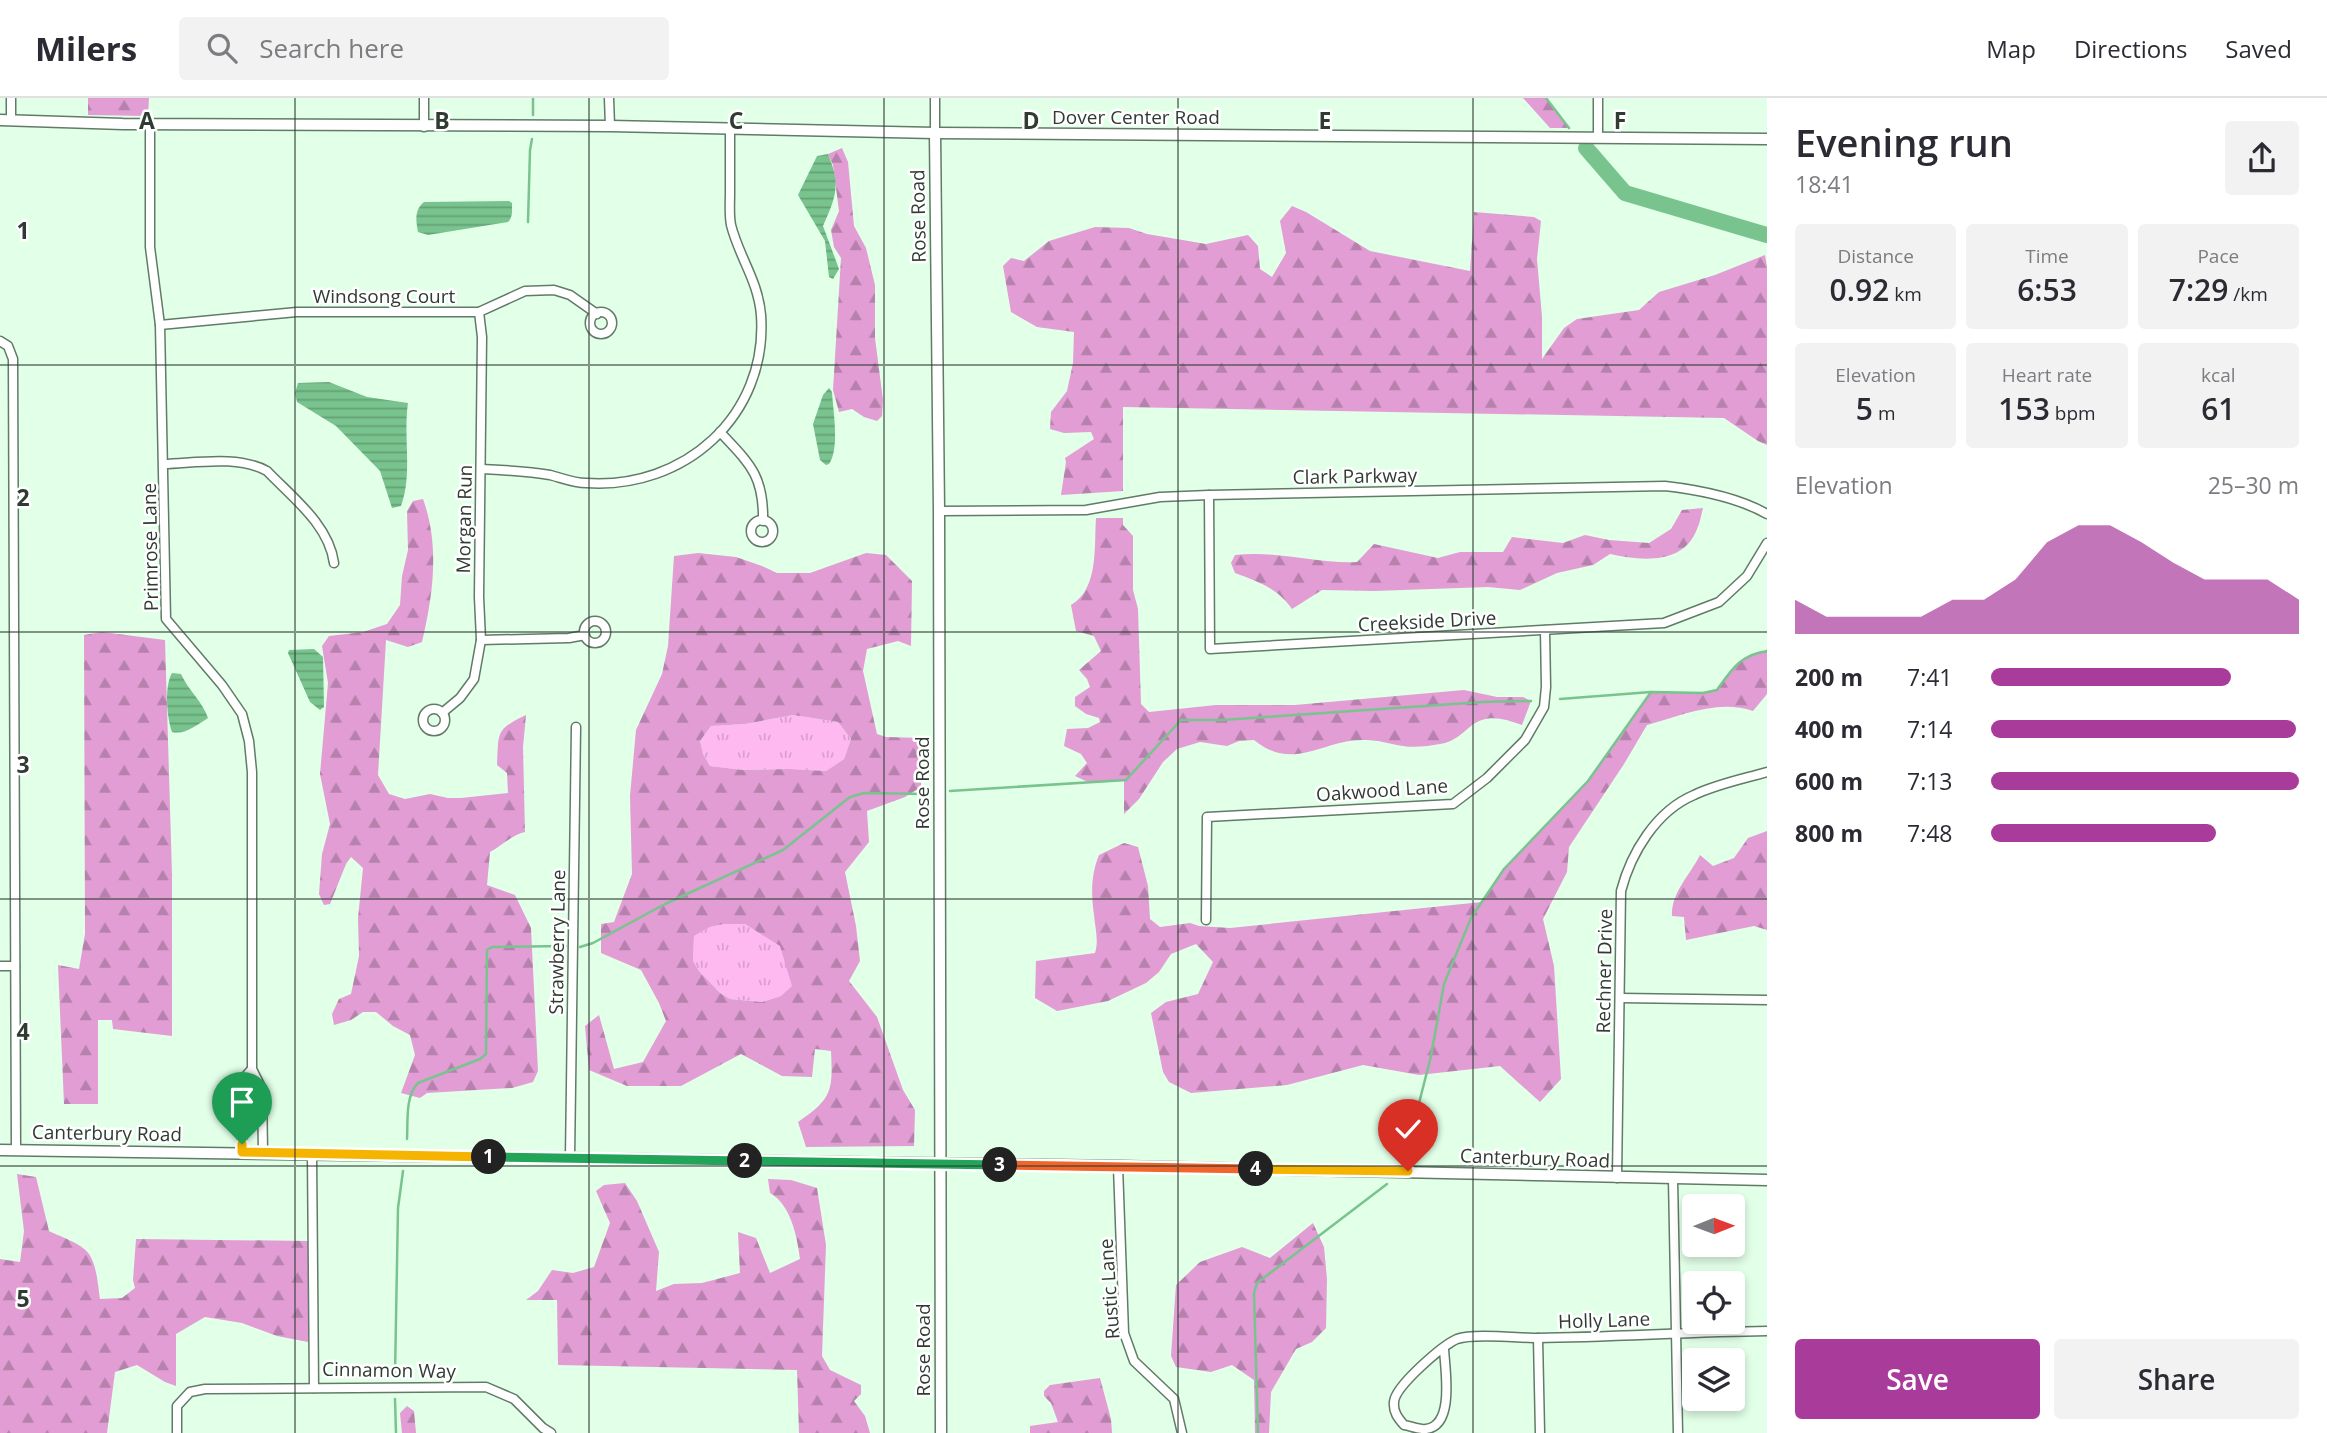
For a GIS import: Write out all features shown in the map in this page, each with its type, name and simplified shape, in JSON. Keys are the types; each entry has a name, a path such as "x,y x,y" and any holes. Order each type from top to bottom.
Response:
{"street":[{"path":"6,120 11,98"},
{"path":"424,98 424,127"},
{"path":"609,98 610,126"},
{"path":"935,98 935,133"},
{"path":"1598,98 1598,138"},
{"name":"Dover Center Road","path":"6,120 424,127 610,126 935,133 1767,139"},
{"name":"Primrose Lane","path":"150,124 150,247 160,326 166,619 222,685 242,714 249,741 252,772 252,1069 262,1089 263,1152"},
{"path":"481,469 550,475 586,483 637,480 665,472 700,453 738,410 752,378 761,323 754,282 731,224 730,130"},
{"name":"Rose Road","path":"935,133 939,511 941,1433"},
{"name":"Windsong Court","path":"160,326 297,313 479,312 525,291 554,290 570,295 597,314"},
{"name":"Morgan Run","path":"442,713 460,698 474,679 481,640 479,597 482,337 479,312"},
{"path":"4,343 13,359 16,1150"},
{"path":"720,432 748,462 756,475 763,498 763,520"},
{"path":"164,464 229,462 256,465 267,471 324,533 332,550 334,563"},
{"name":"Clark Parkway","path":"939,511 1086,510 1160,497 1209,495 1665,485 1700,490 1755,507 1767,514"},
{"name":"Creekside Drive","path":"1209,495 1210,649 1664,623 1719,602 1747,576 1767,543"},
{"name":"Oakwood Lane","path":"1206,920 1207,817 1453,804 1487,778 1525,740 1544,707 1545,630"},
{"path":"481,640 569,638 585,635"},
{"name":"Strawberry Lane","path":"569,1158 576,727"},
{"name":"Rechner Drive","path":"1617,1178 1621,891 1627,869 1645,838 1676,804 1695,794 1767,772"},
{"path":"0,966 15,966"},
{"path":"1620,998 1767,1000"},
{"name":"Primrose Lane","path":"242,1152 242,1093 244,1078 252,1069"},
{"name":"Canterbury Road","path":"0,1150 1118,1166 1767,1180"},
{"name":"Cinnamon Way","path":"312,1154 314,1388 486,1387 514,1399 551,1433"},
{"name":"Rustic Lane","path":"1118,1166 1124,1333 1134,1361 1174,1399 1182,1433"},
{"path":"1673,1179 1678,1433"},
{"name":"Holly Lane","path":"1444,1349 1447,1398 1445,1412 1439,1423 1428,1429 1404,1425 1396,1415 1394,1400 1399,1388 1444,1349 1457,1339 1767,1331"},
{"path":"1538,1338 1540,1433"},
{"path":"177,1433 177,1406 190,1392 205,1389 314,1388"}],"green space":[{"path":"88,98 149,98 148,116 88,115"},
{"path":"1523,98 1546,98 1569,128 1550,128"},
{"path":"842,148 848,162 854,226 866,248 875,285 875,338 883,400 882,416 877,421 852,409 839,412 833,390 841,258 834,247 831,230 839,211 833,165 828,154"},
{"path":"1292,206 1370,251 1470,271 1474,212 1534,217 1541,221 1537,259 1542,359 1564,328 1577,319 1639,310 1659,292 1715,275 1765,255 1767,445 1724,418 1123,407 1123,491 1061,495 1065,458 1094,439 1091,432 1064,433 1050,429 1051,412 1067,391 1073,363 1074,332 1037,327 1011,312 1003,266 1011,258 1024,261 1049,241 1095,227 1129,228 1147,234 1206,244 1248,235 1258,246 1260,269 1272,277 1286,253 1280,221"},
{"path":"423,499 432,535 432,588 422,642 408,647 386,640 378,775 389,794 405,799 430,794 461,798 508,793 507,773 497,765 499,739 509,724 526,715 523,747 525,832 490,852 487,885 515,895 531,928 538,1071 533,1082 512,1088 427,1093 420,1098 401,1093 415,1055 410,1035 376,1012 363,1012 351,1020 334,1025 332,1014 339,999 351,994 359,956 358,918 363,868 351,857 330,904 324,905 319,894 322,854 330,824 320,774 328,683 322,646 329,636 363,632 387,624 400,605 402,576 408,550 407,511 413,501"},
{"path":"1703,508 1691,541 1672,555 1648,559 1610,554 1593,565 1557,573 1520,590 1488,587 1322,590 1292,609 1274,591 1235,573 1231,563 1235,555 1250,554 1357,562 1374,544 1438,558 1460,552 1503,552 1512,537 1563,543 1585,535 1649,543 1671,529 1682,510"},
{"path":"1096,518 1123,518 1123,525 1133,536 1133,590 1138,609 1141,704 1149,712 1216,705 1295,705 1464,690 1497,697 1523,697 1531,701 1522,725 1490,718 1477,722 1453,740 1440,744 1412,747 1371,740 1351,741 1296,754 1282,754 1254,740 1239,741 1227,746 1200,742 1177,749 1163,762 1139,799 1124,814 1124,781 1090,783 1075,776 1087,763 1081,754 1064,746 1067,729 1088,728 1100,722 1099,718 1086,714 1075,706 1075,697 1090,687 1079,670 1101,651 1094,636 1076,631 1071,605 1080,598 1091,578"},
{"path":"698,553 736,557 777,573 810,573 866,553 886,555 912,581 911,646 898,641 867,649 863,671 877,734 886,737 922,738 921,787 905,797 867,811 869,842 845,872 860,961 849,981 877,1017 903,1090 915,1110 914,1146 806,1147 798,1122 818,1107 828,1093 831,1051 815,1049 812,1077 782,1076 741,1054 681,1086 627,1086 589,1070 585,1026 599,1015 614,1069 643,1062 666,1021 641,970 601,953 601,924 614,922 632,874 630,796 636,730 662,674 668,646 674,556","holes":["793,715 838,722 851,739 844,759 826,771 743,770 710,766 703,754 700,741 711,726 745,724","745,924 780,946 792,986 781,996 762,1002 730,999 720,993 693,961 694,936 710,927"]},
{"path":"102,632 165,640 172,874 172,1036 113,1029 112,1020 98,1020 98,1104 64,1104 58,965 79,969 85,934 84,635"},
{"path":"1767,651 1767,694 1753,711 1713,708 1647,725 1569,847 1567,872 1543,919 1554,966 1561,1079 1540,1102 1500,1066 1419,1075 1363,1065 1287,1085 1191,1093 1169,1082 1163,1072 1151,1013 1166,1002 1198,994 1213,962 1196,944 1171,954 1159,972 1146,983 1108,1001 1057,1011 1035,998 1036,961 1095,953 1097,939 1092,892 1094,869 1099,855 1124,843 1138,847 1148,886 1150,919 1160,927 1190,923 1230,928 1482,902 1504,869 1588,781 1651,692 1703,693 1717,690 1732,669 1743,660"},
{"path":"793,715 838,722 851,739 844,759 826,771 743,770 710,766 703,754 700,741 711,726 745,724"},
{"path":"1767,831 1767,930 1754,926 1686,940 1684,917 1672,916 1673,908 1678,892 1700,855 1713,866 1734,858 1748,838"},
{"path":"745,924 781,946 793,986 781,996 762,1002 730,999 720,993 693,961 694,936 710,927"},
{"path":"17,1174 36,1177 49,1231 76,1243 89,1254 100,1299 122,1298 135,1288 133,1280 136,1239 308,1241 308,1342 277,1336 242,1323 205,1317 176,1334 176,1386 137,1365 115,1372 107,1433 0,1433 0,1259 20,1262 24,1231"},
{"path":"768,1179 791,1180 817,1188 826,1245 822,1356 830,1370 861,1385 861,1394 854,1401 865,1416 870,1433 799,1433 797,1370 558,1365 557,1300 526,1300 538,1291 552,1270 573,1273 594,1267 610,1223 596,1191 604,1185 625,1183 637,1201 659,1252 656,1291 674,1284 702,1283 740,1273 738,1232 756,1238 770,1273 800,1259 792,1222 783,1205 770,1193"},
{"path":"1313,1223 1324,1247 1327,1279 1326,1328 1312,1342 1296,1349 1271,1392 1269,1433 1255,1433 1254,1380 1232,1365 1211,1372 1176,1367 1171,1356 1176,1285 1200,1262 1242,1247 1270,1258"},
{"path":"1100,1378 1112,1433 1030,1433 1030,1426 1058,1422 1051,1403 1044,1396 1044,1391 1050,1385"},
{"path":"407,1406 414,1411 416,1433 402,1433 400,1413"}],"shaded area":[{"path":"828,154 836,183 831,207 823,226 839,269 833,279 829,277 825,241 798,195 817,156"},
{"path":"424,202 512,203 512,211 508,222 428,235 418,232 417,212"},
{"path":"329,382 367,397 408,403 407,468 401,506 392,508 380,471 336,426 297,402 295,393 298,383"},
{"path":"829,388 832,392 835,440 832,457 826,465 820,460 813,424 823,395"},
{"path":"314,649 323,657 324,707 320,710 310,702 288,653 289,650"},
{"path":"172,673 181,674 208,718 182,732 172,732 169,718 167,694"}],"waterway":[{"path":"533,98 533,115"},
{"path":"1546,98 1569,128"},
{"path":"528,222 532,139"},
{"path":"1586,148 1625,193 1767,235"},
{"path":"1560,699 1651,692 1703,693 1717,690 1732,669 1743,660 1767,651"},
{"path":"1409,1167 1415,1119 1431,1056 1444,984 1471,918 1504,869 1588,781 1651,692"},
{"path":"950,791 1126,780 1181,720 1223,720 1531,701"},
{"path":"580,947 593,943 665,904 783,850 850,797 864,793 926,794"},
{"path":"407,1139 409,1102 418,1083 480,1059 486,1054 487,950 492,947 566,946"},
{"path":"395,1375 398,1208 403,1171"},
{"path":"1258,1433 1254,1293 1257,1283 1387,1184"},
{"path":"395,1399 396,1433"}],"route":[{"path":"242,1144 242,1152 312,1154 1408,1171"}]}
